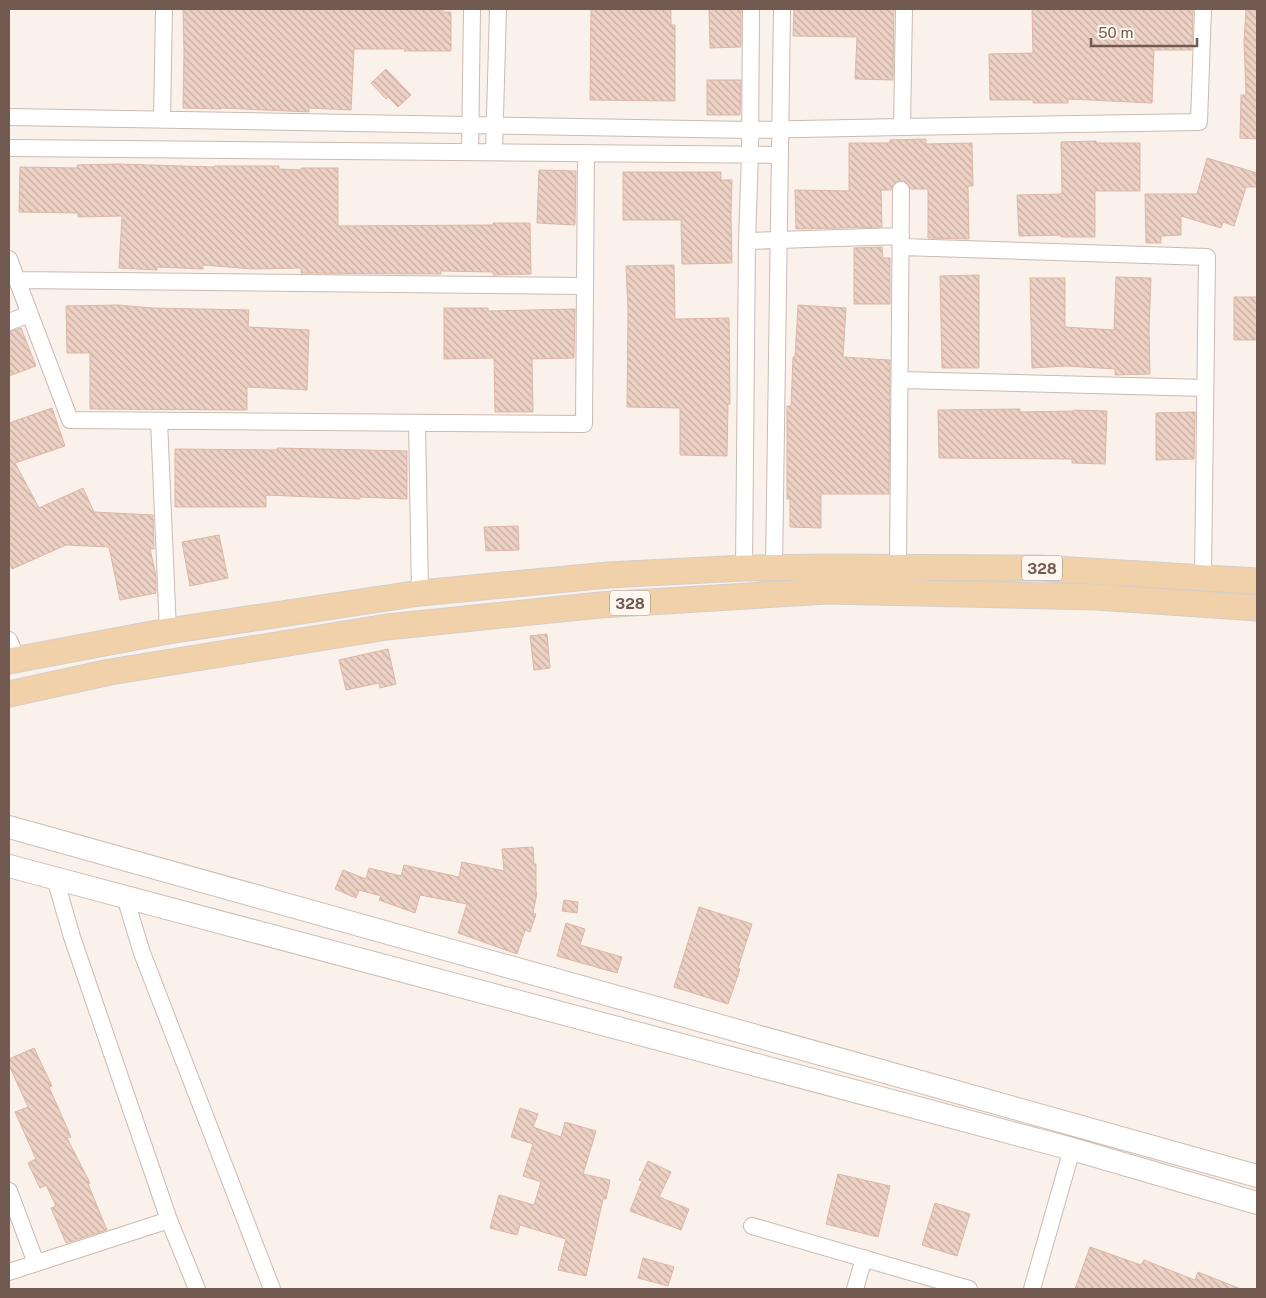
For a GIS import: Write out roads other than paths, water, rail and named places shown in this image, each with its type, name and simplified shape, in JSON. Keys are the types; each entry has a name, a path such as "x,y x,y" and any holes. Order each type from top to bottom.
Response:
{"main road":[{"name":"328","path":"774,568 898,566 1038,568 1202,576 1257,581"},
{"path":"11,653 420,593 608,575 774,568"},
{"name":"328","path":"9,694 110,672 387,627 600,605 828,591 1096,597 1257,608"},
{"path":"9,827 1257,1176"},
{"path":"9,866 1072,1149 1257,1202"}],"street":[{"path":"162,120 164,9"},
{"path":"470,152 472,9"},
{"path":"494,152 498,9"},
{"path":"744,568 747,241 752,9"},
{"path":"774,568 782,9"},
{"path":"902,127 904,9"},
{"path":"9,118 750,130 1199,122 1203,9"},
{"path":"9,148 780,155"},
{"path":"9,259 70,420 584,424 586,153"},
{"path":"898,566 901,190"},
{"path":"747,241 901,241 1207,257 1202,576"},
{"path":"17,280 584,286"},
{"path":"9,322 29,314"},
{"path":"900,380 1205,388"},
{"path":"159,421 168,631"},
{"path":"417,423 420,593"},
{"path":"55,878 72,937 169,1220 197,1289"},
{"path":"125,897 142,953 272,1289"},
{"path":"1032,1289 1072,1149"},
{"path":"9,1191 36,1263"},
{"path":"9,1272 169,1220"},
{"path":"752,1226 969,1289"},
{"path":"855,1289 864,1258"}]}
